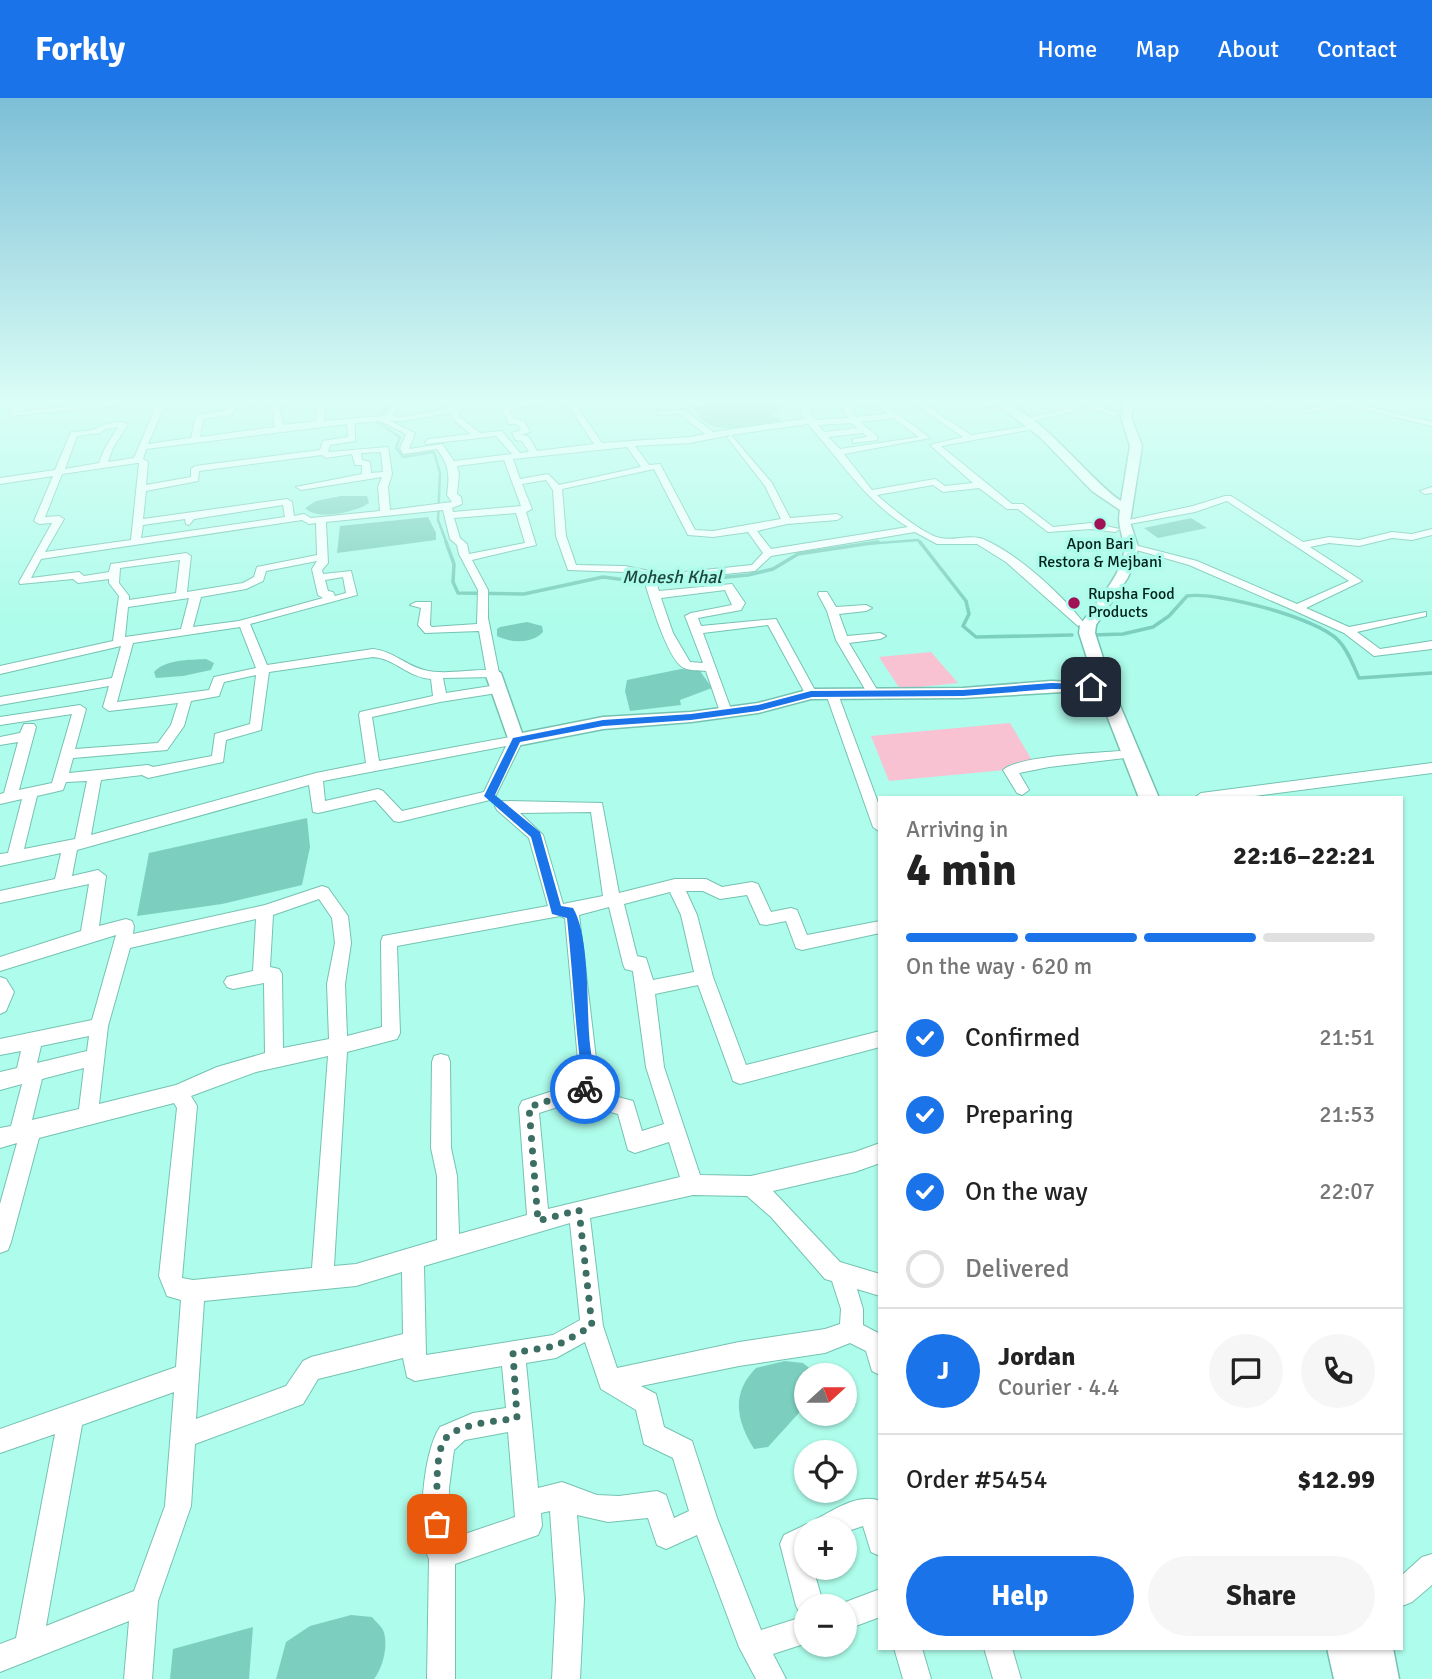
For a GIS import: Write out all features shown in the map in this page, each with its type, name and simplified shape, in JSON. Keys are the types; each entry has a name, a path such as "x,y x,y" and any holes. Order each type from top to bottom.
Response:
{"main road":[{"path":"1086,476 1121,516 1131,547 1120,579 1088,625 1087,633 1101,678 1148,796"},
{"path":"1087,476 1110,488 1120,489"},
{"path":"1122,476 1118,556 1110,576 1078,623 1079,650 1091,687 1137,796"},
{"path":"1121,516 1130,476"},
{"path":"495,681 516,740 603,723 758,708 811,694 963,693 1039,686 1091,687"},
{"path":"1346,1650 1353,1679"},
{"path":"1374,1650 1380,1679"}],"street":[{"path":"0,481 42,476"},
{"path":"55,476 38,522 59,519 24,582 79,575 78,580 186,556"},
{"path":"136,542 142,476"},
{"path":"141,483 169,476"},
{"path":"301,487 367,476"},
{"path":"385,512 383,486 387,476"},
{"path":"449,511 457,504 456,497 452,495 455,476"},
{"path":"37,556 93,559 136,542 306,517 308,521 385,512 527,509 516,476"},
{"path":"556,488 612,476"},
{"path":"662,476 692,533 713,534 787,521 837,517"},
{"path":"762,476 787,521"},
{"path":"857,476 862,485 891,513 915,529 937,541 979,541 1010,560 1052,595 1078,623"},
{"path":"970,476 1010,507 1020,506 1051,530 1091,526 1121,516 1195,509 1228,498 1357,581 1297,608"},
{"path":"517,482 548,477 556,488 561,536 572,568 625,569 665,577 755,568 768,553 915,529"},
{"path":"871,493 935,482 943,489 981,485"},
{"path":"136,523 287,502 290,519"},
{"path":"466,558 531,545 520,509"},
{"path":"449,511 455,539 462,544 466,558 483,590 484,627 495,681"},
{"path":"181,596 190,517"},
{"path":"321,520 323,563 317,569 318,578 323,595 329,594 330,600"},
{"path":"751,529 768,553"},
{"path":"1301,543 1329,540 1359,543 1392,535 1412,537 1432,532"},
{"path":"1301,543 1418,534"},
{"path":"1131,547 1193,563 1348,631 1378,653 1432,645"},
{"path":"124,604 246,586 259,579 261,569 322,558"},
{"path":"93,559 114,571"},
{"path":"114,571 114,583 124,596 123,641 117,681 109,707 215,693 218,680 263,670 318,660 385,654 415,671 437,677 495,681"},
{"path":"0,674 123,641 186,629 240,624 288,609 352,595 347,573 318,578"},
{"path":"648,575 667,633 686,665 711,668"},
{"path":"655,595 728,586 739,603 737,608 691,616 726,712"},
{"path":"186,629 196,594"},
{"path":"823,594 833,611 842,640 873,693"},
{"path":"416,605 427,604 424,625 429,631 484,627"},
{"path":"833,611 866,608"},
{"path":"1348,631 1422,614"},
{"path":"696,630 772,621 811,694"},
{"path":"60,778 148,770 148,773 218,759 220,737 256,727 263,670 252,646 249,631 240,624"},
{"path":"842,640 880,636"},
{"path":"437,677 440,698"},
{"path":"0,701 117,681"},
{"path":"373,765 365,715 440,698 495,681"},
{"path":"832,694 878,821"},
{"path":"66,754 162,747 177,726 186,698"},
{"path":"0,720 80,709 58,787 5,798 33,716"},
{"path":"0,741 26,736"},
{"path":"7,859 76,844 316,778 373,765 516,740"},
{"path":"489,796 516,740"},
{"path":"1025,794 1010,770 1049,762 1120,755"},
{"path":"1215,796 1432,768"},
{"path":"62,884 95,776"},
{"path":"316,778 318,808 378,794 399,817 489,796"},
{"path":"7,859 31,793"},
{"path":"489,796 536,835 563,911 573,918 590,1088 602,1102 626,1107 635,1143 676,1130"},
{"path":"504,808 597,807 613,900 631,964 640,963 646,989 655,1067 694,1185"},
{"path":"0,897 98,876 89,935"},
{"path":"676,885 689,915 704,977 740,1075 878,1040"},
{"path":"17,1133 178,1093 209,1078 274,1057 391,1033 389,941 563,911 676,885 706,885 720,893 752,888 766,919 791,914 802,943 878,928"},
{"path":"123,943 265,911 322,892 340,916 343,943 336,984 338,1046 322,1278"},
{"path":"261,977 265,911"},
{"path":"0,964 126,926 99,1026 88,1114"},
{"path":"233,982 273,974 274,1057"},
{"path":"646,989 704,977"},
{"path":"0,984 5,992 0,1006"},
{"path":"0,1046 99,1026"},
{"path":"0,1240 17,1133 30,1073 33,1040"},
{"path":"0,1081 95,1057"},
{"path":"441,1062 441,1148 447,1176 448,1247"},
{"path":"538,1221 529,1107 590,1088"},
{"path":"178,1093 187,1106 170,1276 175,1288 193,1291 356,1275 579,1210 694,1185 751,1186 855,1162 878,1154"},
{"path":"751,1186 778,1210 833,1271 878,1284"},
{"path":"579,1210 592,1326 609,1381 647,1404 653,1435 683,1450 704,1518 753,1647 772,1679"},
{"path":"413,1258 415,1369 556,1346 592,1326"},
{"path":"840,1273 852,1309 851,1331"},
{"path":"138,1679 144,1601 178,1506 193,1291"},
{"path":"609,1381 739,1354 825,1341 851,1331 876,1344 878,1354"},
{"path":"183,1436 294,1395 311,1369 415,1343"},
{"path":"442,1555 529,1526 513,1353"},
{"path":"0,1441 188,1375"},
{"path":"28,1646 71,1416"},
{"path":"441,1679 442,1555 437,1548 439,1453 446,1437 464,1428 517,1418"},
{"path":"527,1503 562,1495 582,1506 612,1510 657,1504 666,1536 704,1518"},
{"path":"562,1495 570,1600 566,1679"},
{"path":"847,1517 873,1511 878,1534"},
{"path":"1403,1591 1432,1567"},
{"path":"0,1658 144,1601"},
{"path":"857,1612 878,1604"},
{"path":"753,1647 794,1633"},
{"path":"909,1650 917,1679"},
{"path":"999,1650 1007,1679"}],"shaded area":[{"path":"341,496 367,496 369,503 327,515 310,512 305,508 316,501"},
{"path":"428,517 436,533 436,540 337,553 340,526"},
{"path":"1191,518 1207,528 1158,538 1144,528"},
{"path":"527,622 542,626 543,632 533,639 521,641 497,636 497,629 500,627"},
{"path":"931,652 958,683 900,689 879,657"},
{"path":"206,659 214,663 211,670 156,678 154,672 171,662"},
{"path":"681,669 700,671 712,688 680,700 681,705 630,711 625,691 627,680"},
{"path":"1010,723 1036,767 889,781 871,736"},
{"path":"307,818 310,847 302,885 222,904 137,916 149,853"},
{"path":"785,1361 803,1363 794,1363 794,1418 768,1447 754,1449 743,1428 739,1407 743,1387 756,1368"},
{"path":"351,1615 372,1617 383,1630 384,1656 374,1679 276,1679 286,1642 310,1626"},
{"path":"253,1627 249,1679 170,1679 173,1649"}],"waterway":[{"name":"Mohesh Khal","path":"440,476 438,520 447,544"},
{"name":"Mohesh Khal","path":"866,544 918,540 921,544"},
{"name":"Mohesh Khal","path":"446,542 454,564 453,582 458,593 524,594 603,577 634,581 685,581 748,575 773,569 798,554 878,542"},
{"name":"Mohesh Khal","path":"920,542 966,601 969,614 963,626 976,637 1072,635"},
{"path":"1093,635 1123,634 1153,627 1169,616 1187,596 1220,598 1289,615 1327,632 1345,648 1359,678 1432,673"}],"way so far":[{"path":"437,1524 439,1453 446,1437 464,1428 517,1418 513,1353 556,1346 592,1326 579,1210 538,1221 529,1107 585,1089"}],"place":[{"name":"Apon Bari Restora & Mejbani","path":"1100,524"},
{"name":"Rupsha Food Products","path":"1074,603"}],"route":[{"path":"585,1089 590,1088 573,918 569,911 556,910 536,835 489,796 516,740 603,723 691,717 758,708 811,694 963,693 1051,686 1091,687"}]}
